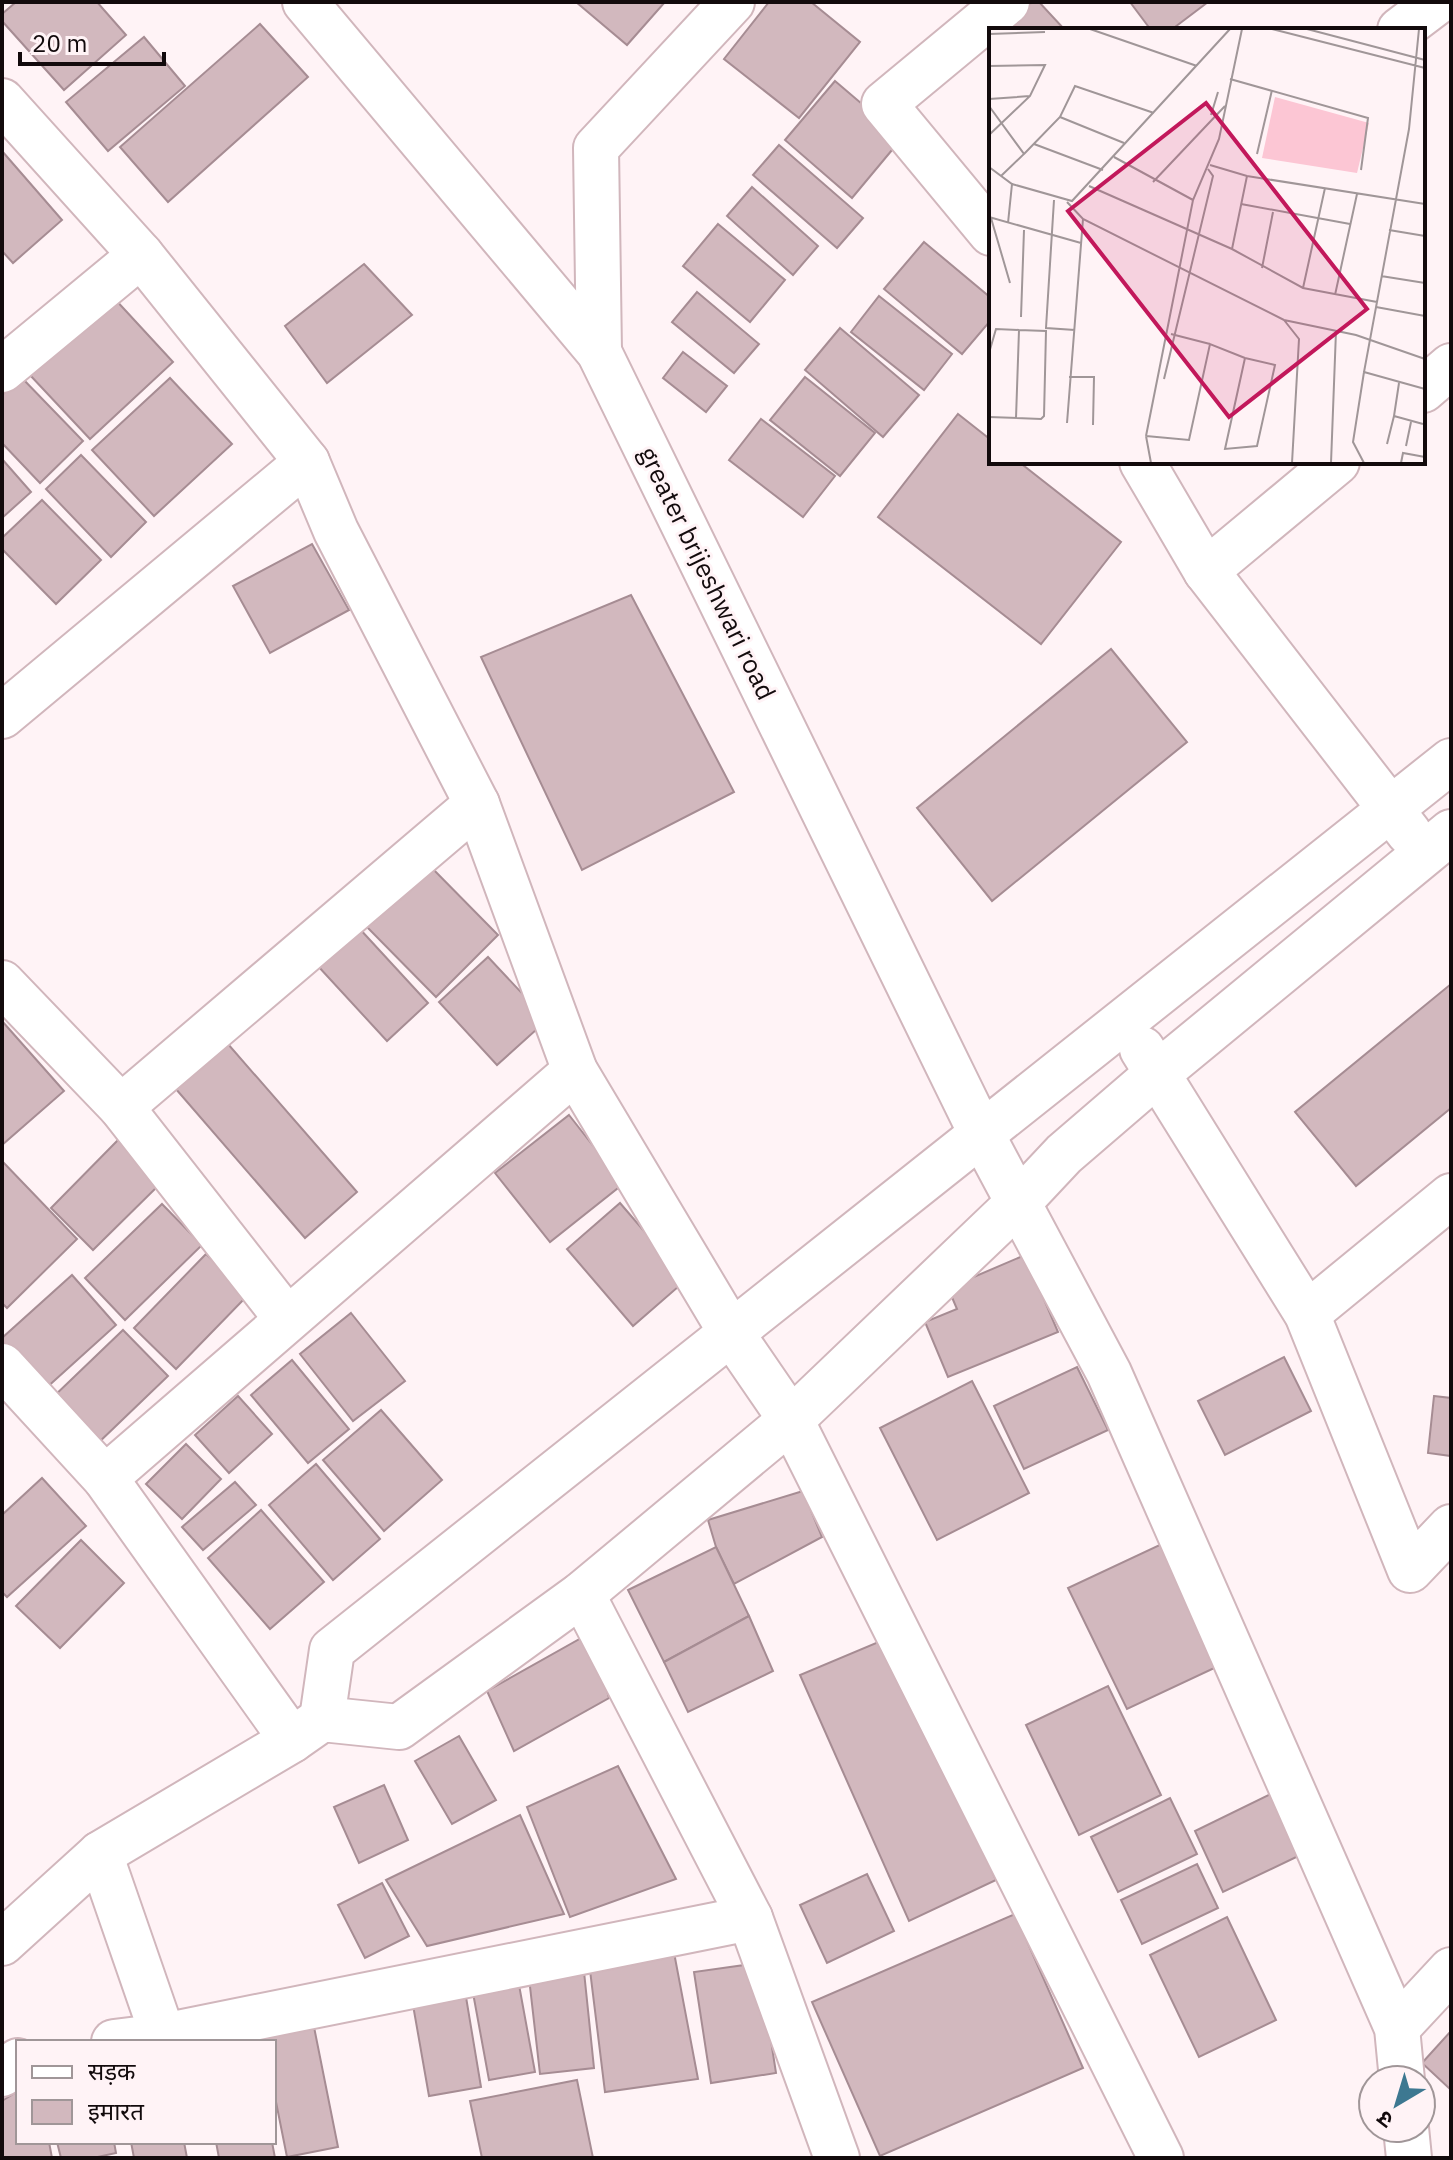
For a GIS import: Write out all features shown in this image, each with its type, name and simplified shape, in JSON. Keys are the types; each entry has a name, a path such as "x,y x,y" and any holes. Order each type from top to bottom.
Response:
{"street":[{"path":"599,352 596,148 732,2"},
{"path":"989,231 884,104 1007,2"},
{"path":"1403,28 1437,2"},
{"name":"greater brijeshwari road","path":"314,6 599,352 981,1133 1109,1373 1397,2028 1400,2064"},
{"path":"2,101 141,255 307,462 336,531 477,804 575,1071 732,1334 791,1420 1161,2158"},
{"path":"2,370 141,255"},
{"path":"1425,388 1451,366"},
{"path":"2,716 307,462"},
{"path":"2,1943 100,1854 307,1730 399,1727 582,1594 791,1420 1019,1202 1064,1154 1437,843 1392,809 1206,571 1143,464"},
{"path":"1206,571 1335,464"},
{"path":"307,1730 332,1650 1451,761"},
{"path":"121,1107 477,804"},
{"path":"2,983 121,1107 287,1319"},
{"path":"1125,1019 1307,1314 1410,1570 1451,1527"},
{"path":"105,1478 575,1071"},
{"path":"1307,1314 1451,1196"},
{"path":"2,1366 105,1478 307,1730"},
{"path":"582,1594 750,1918 837,2158"},
{"path":"100,1854 163,2036"},
{"path":"130,2040 750,1918"},
{"path":"1397,2028 1451,1970"}],"building":[{"path":"16,2 97,2 126,35 64,90 2,21 2,14"},
{"path":"576,2 665,2 627,45"},
{"path":"769,2 811,2 860,42 799,118 724,59"},
{"path":"1032,2 1039,2 1063,28 1004,28"},
{"path":"1130,2 1208,2 1174,28 1150,28"},
{"path":"260,24 308,77 168,202 120,147"},
{"path":"144,37 185,86 108,151 66,102"},
{"path":"835,81 902,138 852,198 785,140"},
{"path":"779,145 863,218 837,248 753,175"},
{"path":"2,151 62,220 13,263 2,251"},
{"path":"752,187 818,246 793,275 727,216"},
{"path":"718,224 785,280 750,322 683,266"},
{"path":"924,242 989,296 989,322 962,354 884,289"},
{"path":"364,264 412,315 327,383 285,326"},
{"path":"697,292 759,344 734,373 672,322"},
{"path":"879,296 952,354 924,390 851,332"},
{"path":"113,297 173,362 90,439 29,374"},
{"path":"840,328 919,395 883,437 805,370"},
{"path":"683,352 727,386 706,412 663,378"},
{"path":"21,377 83,441 40,483 2,443 2,395"},
{"path":"805,377 875,433 840,476 770,420"},
{"path":"170,378 232,444 154,516 92,450"},
{"path":"958,414 989,438 989,464 1022,464 1121,542 1041,644 878,517"},
{"path":"761,419 835,476 803,517 729,460"},
{"path":"81,455 146,522 111,557 46,489"},
{"path":"2,459 31,492 2,518"},
{"path":"42,500 101,560 56,604 2,549 2,538"},
{"path":"312,544 349,610 270,653 233,586"},
{"path":"631,595 734,792 582,870 481,657"},
{"path":"1111,649 1187,742 992,901 917,808"},
{"path":"427,863 498,935 436,997 365,925"},
{"path":"358,927 428,1003 387,1041 317,965"},
{"path":"488,957 547,1020 497,1065 439,1002"},
{"path":"1451,984 1451,1108 1356,1186 1295,1112"},
{"path":"2,1021 64,1091 2,1145"},
{"path":"221,1036 357,1192 305,1238 169,1081"},
{"path":"569,1115 623,1184 550,1242 495,1173"},
{"path":"119,1139 162,1182 93,1250 51,1208"},
{"path":"2,1161 77,1239 7,1308 2,1303"},
{"path":"620,1203 686,1280 633,1326 567,1249"},
{"path":"162,1204 202,1245 125,1320 85,1278"},
{"path":"206,1254 248,1295 176,1369 134,1328"},
{"path":"1025,1255 1058,1332 948,1377 925,1322 957,1309 948,1288"},
{"path":"72,1275 116,1325 45,1389 2,1342 2,1338"},
{"path":"351,1313 405,1381 353,1421 300,1354"},
{"path":"123,1330 168,1376 95,1446 50,1400"},
{"path":"1284,1357 1311,1411 1225,1455 1198,1401"},
{"path":"292,1360 349,1429 308,1463 251,1395"},
{"path":"1077,1367 1108,1430 1024,1469 994,1406"},
{"path":"972,1381 1029,1493 937,1540 880,1428"},
{"path":"238,1396 272,1434 229,1473 195,1435"},
{"path":"1434,1396 1451,1398 1451,1456 1428,1453"},
{"path":"381,1410 442,1480 384,1531 323,1460"},
{"path":"186,1444 221,1479 182,1519 146,1484"},
{"path":"316,1464 380,1539 333,1580 269,1505"},
{"path":"42,1478 86,1526 7,1597 2,1592 2,1515"},
{"path":"235,1482 256,1505 203,1550 182,1527"},
{"path":"803,1491 822,1537 734,1584 716,1547 708,1520"},
{"path":"261,1510 324,1582 270,1629 208,1558"},
{"path":"81,1540 124,1583 60,1648 16,1606"},
{"path":"1166,1542 1225,1663 1127,1709 1068,1588"},
{"path":"716,1547 749,1616 664,1662 628,1590"},
{"path":"749,1616 773,1671 688,1712 664,1662"},
{"path":"592,1632 609,1698 514,1751 487,1691"},
{"path":"888,1638 996,1880 909,1921 800,1675"},
{"path":"1108,1686 1161,1795 1079,1835 1026,1725"},
{"path":"459,1736 496,1800 452,1824 415,1761"},
{"path":"618,1766 676,1879 570,1917 527,1807"},
{"path":"384,1785 408,1840 359,1863 334,1807"},
{"path":"1283,1788 1313,1849 1223,1892 1195,1831"},
{"path":"1170,1798 1197,1854 1118,1892 1091,1837"},
{"path":"520,1815 564,1914 427,1946 386,1880"},
{"path":"1197,1864 1218,1908 1142,1944 1121,1900"},
{"path":"867,1874 894,1931 827,1963 800,1905"},
{"path":"382,1883 409,1936 365,1958 338,1905"},
{"path":"1015,1914 1083,2068 880,2156 812,2002"},
{"path":"1227,1917 1276,2020 1199,2057 1150,1955"},
{"path":"672,1942 698,2079 605,2092 589,1962"},
{"path":"583,1962 594,2068 540,2074 528,1969"},
{"path":"759,1963 776,2073 711,2083 694,1972"},
{"path":"517,1974 535,2072 489,2080 471,1982"},
{"path":"463,1979 481,2087 429,2096 410,1988"},
{"path":"314,2027 338,2147 287,2157 276,2102 276,2040 264,2040 263,2037"},
{"path":"1451,2031 1451,2090 1437,2077 1437,2064 1422,2063"},
{"path":"577,2080 593,2158 482,2158 470,2101"},
{"path":"16,2092 16,2144 49,2144 52,2158 2,2158 2,2101"},
{"path":"58,2144 114,2144 116,2153 93,2158 61,2158"},
{"path":"131,2144 184,2144 187,2158 134,2158"},
{"path":"216,2144 272,2144 275,2158 219,2158"}]}
